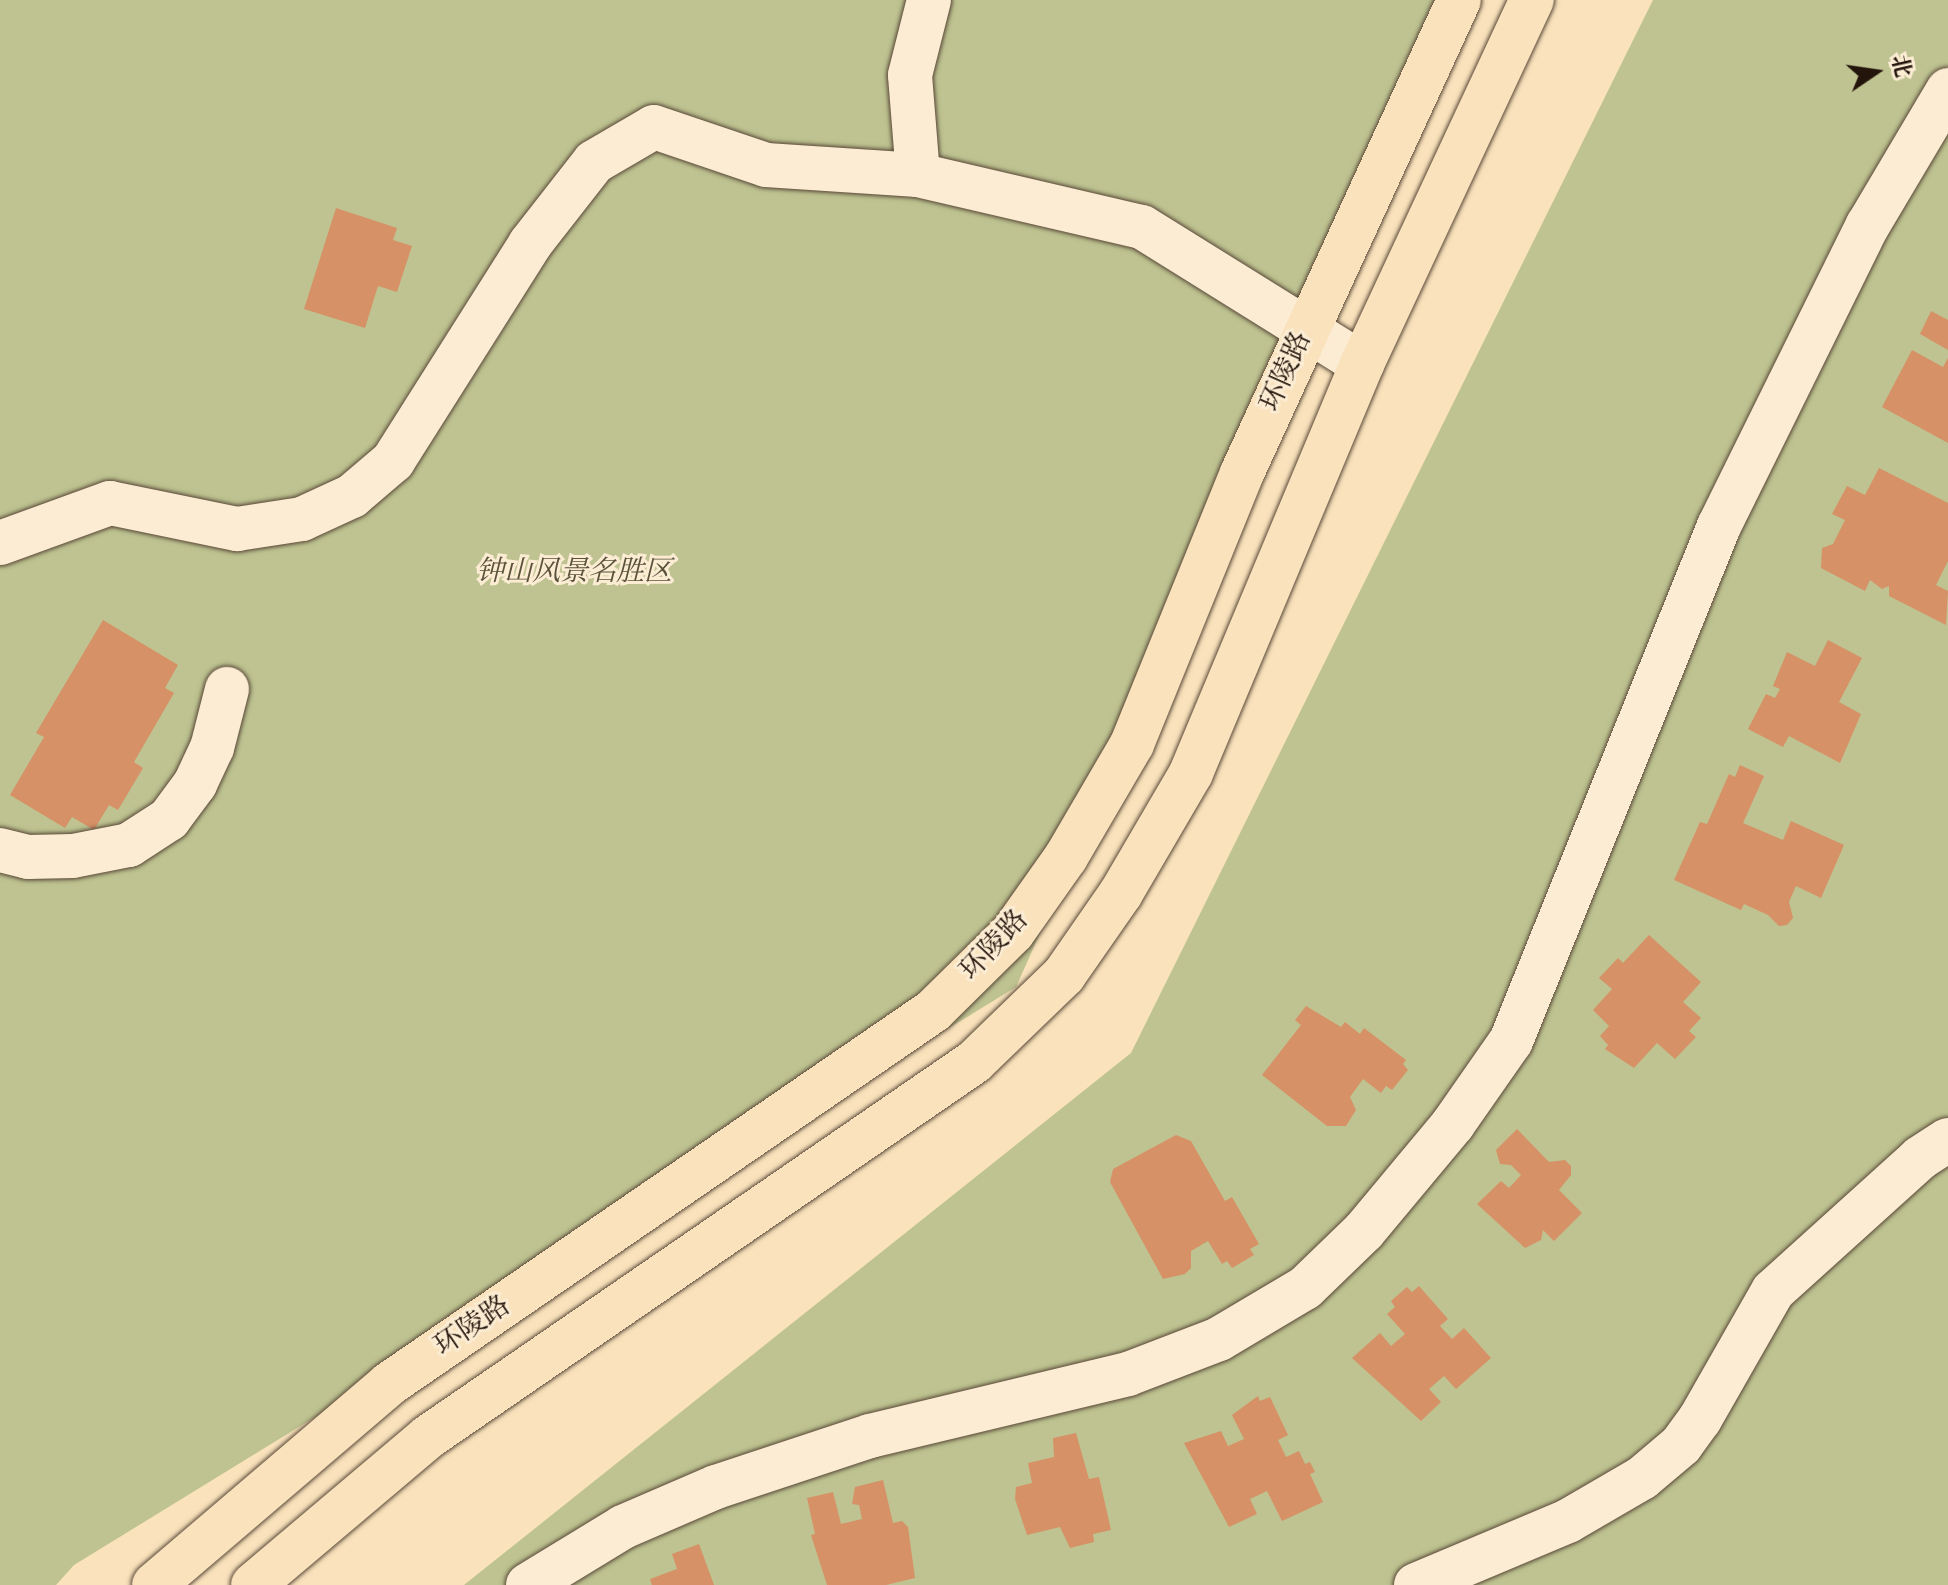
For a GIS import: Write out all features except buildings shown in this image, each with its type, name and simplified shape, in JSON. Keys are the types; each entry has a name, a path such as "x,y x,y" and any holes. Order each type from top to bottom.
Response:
{"main road":[{"name":"环陵路","path":"154,1585 389,1384 933,1011 1013,932 1066,857 1132,744 1305,331 1459,0"},
{"path":"253,1585 428,1437 974,1062 1064,975 1121,893 1191,773 1362,364 1532,0"}],"lane":[{"path":"918,175 910,75 929,0"},
{"path":"528,1585 623,1527 716,1487 870,1436 1128,1374 1219,1339 1305,1288 1364,1231 1453,1124 1511,1041 1719,526 1868,225 1948,90"},
{"path":"0,543 110,503 237,529 302,519 352,496 393,461 530,244 594,162 654,127 766,165 918,175 1142,227 1362,364"},
{"path":"0,850 28,857 129,845 169,819 195,784 212,748 227,689"},
{"path":"1416,1585 1568,1521 1642,1478 1681,1445 1700,1419 1773,1291 1920,1158 1948,1140"}],"green space":[{"name":"钟山风景名胜区","path":"0,0 1463,0 1406,113 1016,987 74,1565 56,1585 0,1585"},
{"path":"1653,0 1948,0 1948,1585 464,1585 1131,1053"}]}
